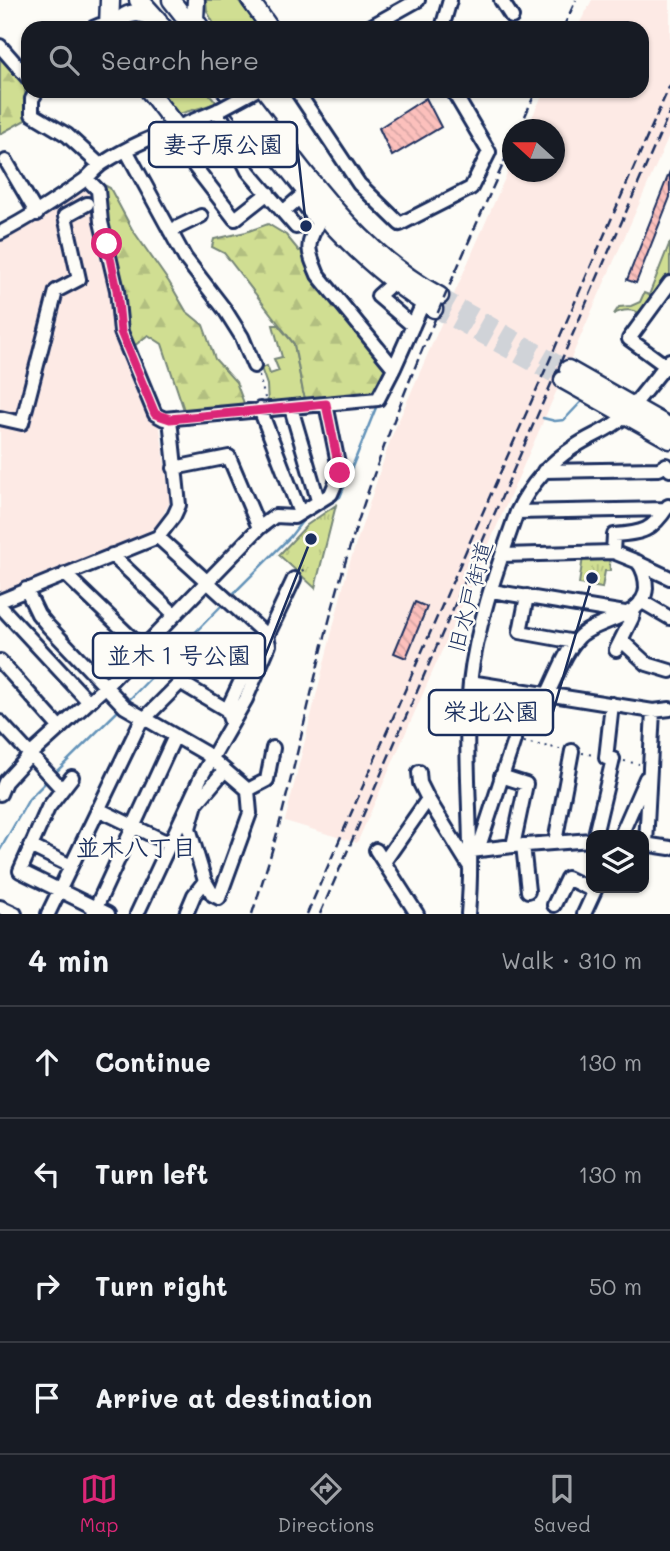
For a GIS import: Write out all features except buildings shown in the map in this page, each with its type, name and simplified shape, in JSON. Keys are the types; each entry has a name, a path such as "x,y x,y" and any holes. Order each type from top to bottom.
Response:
{"highway":[{"path":"108,21 110,0"},
{"path":"139,0 162,12"}],"main road":[{"path":"196,0 196,21"},
{"path":"250,0 265,21"},
{"path":"117,21 128,14 150,15 162,12 179,21"},
{"path":"154,98 176,126"},
{"path":"235,98 302,195 352,247 374,266 433,303"},
{"path":"236,98 342,219 433,303"},
{"path":"565,374 630,412 670,440"},
{"path":"630,412 670,427"}],"street":[{"path":"380,21 418,0"},
{"path":"444,21 450,0"},
{"path":"501,0 512,17"},
{"path":"0,46 21,70"},
{"path":"34,98 32,114 67,135 100,165"},
{"path":"0,233 37,214 87,179 100,165 126,149 241,98"},
{"path":"302,98 359,184 400,224 471,188 489,152 457,98"},
{"path":"220,109 248,171 296,228"},
{"path":"176,126 195,167 235,219 268,193"},
{"path":"126,149 185,258 237,328 254,366"},
{"path":"6,161 37,214"},
{"path":"87,179 99,190 101,222 117,290 121,332 155,414 170,419 378,399 413,326 433,303"},
{"path":"282,212 302,195 318,223 308,242 310,258 318,275 394,368"},
{"path":"0,418 22,424 56,291 79,279 65,216 87,204"},
{"path":"170,232 201,216"},
{"path":"669,365 629,339 670,284"},
{"path":"387,288 378,296 413,326"},
{"name":"旧水戸街道","path":"468,914 471,867 475,851 466,774 470,682 475,650 517,512 524,497 544,471 574,446 617,424 669,365"},
{"path":"2,784 105,687 259,528 275,516 294,517 331,494 340,473 326,404"},
{"path":"291,408 318,500"},
{"path":"264,409 300,513"},
{"path":"0,601 158,537 179,505 170,419"},
{"path":"174,468 229,457 259,528"},
{"path":"544,471 659,469 669,465"},
{"path":"517,512 667,514"},
{"path":"613,552 614,535 640,534 667,514"},
{"path":"137,914 211,759 218,751 229,716 246,699 250,673 269,645 267,636 158,537"},
{"path":"503,555 613,552 670,578"},
{"path":"112,555 174,614"},
{"path":"547,695 575,642 588,629 633,608 645,594 646,580 638,562"},
{"path":"65,573 142,648"},
{"path":"267,636 294,579"},
{"path":"26,589 38,614 48,626 122,704 211,759 248,790 250,813 219,898 213,895 205,881 189,828 196,804 224,771"},
{"path":"492,591 633,608 670,618"},
{"path":"527,596 520,632 575,642"},
{"path":"0,606 89,702"},
{"path":"633,608 632,618 619,645 647,664 670,671"},
{"path":"48,914 97,809 144,718 214,649 250,673"},
{"path":"0,661 60,728"},
{"path":"180,682 229,716"},
{"path":"470,682 653,711 670,709"},
{"path":"517,689 514,740 475,851 586,840"},
{"path":"596,830 609,758 612,704"},
{"path":"646,830 653,711"},
{"path":"0,722 53,780"},
{"path":"94,911 175,736"},
{"path":"248,790 267,780 273,748"},
{"path":"555,842 572,751"},
{"path":"623,830 650,771"},
{"path":"419,772 420,783 428,799 471,867"},
{"path":"501,776 526,784 518,845 528,891"},
{"path":"53,780 72,777"},
{"path":"53,780 48,808 20,871 94,911 108,914"},
{"path":"384,862 428,799"},
{"path":"97,809 170,844"},
{"path":"649,845 670,848"},
{"path":"30,846 71,866"},
{"path":"376,850 417,914"},
{"path":"554,905 567,878 586,885"},
{"path":"186,914 194,895 205,881"},
{"path":"584,914 593,893"},
{"path":"0,907 15,914"}],"path":[{"path":"254,366 263,386 264,409"}],"shaded area":[{"path":"592,0 670,0 670,134 357,843 285,821 347,571 391,438 503,182 565,182 565,119 531,119 537,106 541,98 649,98 649,21 581,21"},
{"path":"78,189 93,191 112,286 114,330 151,418 160,428 170,502 159,522 147,534 0,596 0,236"}],"green space":[{"path":"206,0 238,0 254,21 212,21 207,11"},
{"path":"0,50 21,79 21,98 26,98 29,118 0,134"},
{"path":"162,98 213,98 217,103 179,114 173,112"},
{"path":"102,184 110,188 132,229 186,311 203,325 215,359 236,382 245,406 185,413 162,344 148,335 133,347 124,329 121,278 109,233"},
{"path":"268,224 286,235 299,251 306,248 390,368 374,397 307,403 294,344 224,253 212,247 214,239"},
{"path":"670,242 670,279 643,314 628,310 614,314 619,307 640,302 644,293 649,295"},
{"path":"273,325 278,325 294,344 307,403 268,405 267,385 261,368 267,366 270,374 279,371 274,359 282,357"},
{"path":"336,505 315,588 279,555 307,525"},
{"path":"609,556 610,571 605,571 602,588 579,584 583,557"}],"waterway":[{"path":"543,418 564,420 582,401"},
{"path":"230,597 290,537 304,519 340,497 377,405"},
{"path":"127,702 225,602"},
{"path":"55,773 120,709"},
{"path":"0,850 29,799 48,780"}],"tunnel":[{"path":"440,296 568,369"},
{"path":"434,309 563,380"}],"railway":[{"path":"566,21 576,0"},
{"path":"307,914 670,85"},
{"path":"524,119 533,98"},
{"path":"320,914 670,111"},
{"path":"252,914 270,858 335,598 355,531 389,432 428,335 502,167"}],"place":[{"name":"妻子原公園","path":"306,226"},
{"name":"並木１号公園","path":"311,539"},
{"name":"栄北公園","path":"592,578"}],"district":[{"name":"並木八丁目","path":"136,848"}],"route":[{"path":"107,244 117,290 121,332 155,414 170,419 326,404 340,473"}]}
